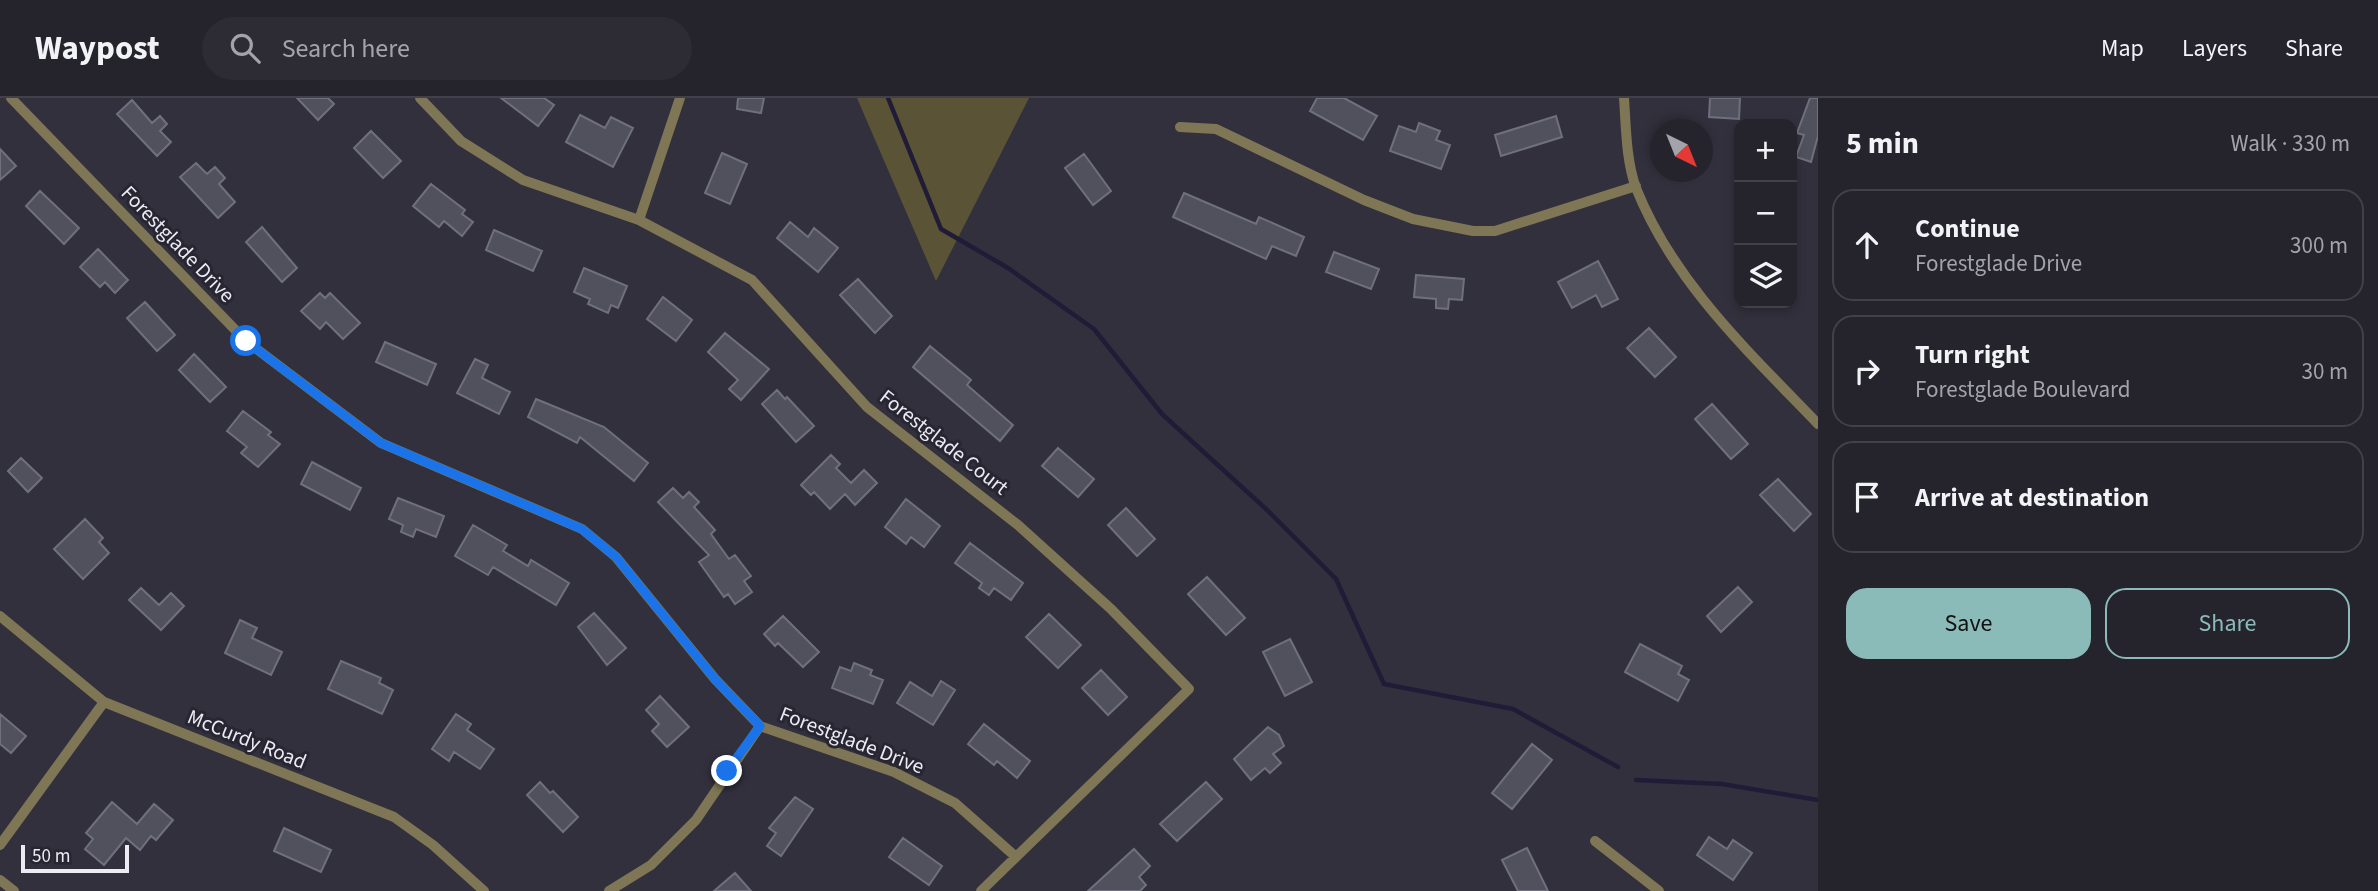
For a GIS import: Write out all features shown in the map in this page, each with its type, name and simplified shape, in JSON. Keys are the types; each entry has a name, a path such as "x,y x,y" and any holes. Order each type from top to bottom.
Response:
{"street":[{"name":"Forestglade Drive","path":"11,98 246,341 381,443 582,529 616,557 715,679 760,726 894,772 943,796 955,803 1016,856"},
{"name":"Forestglade Court","path":"420,98 461,141 523,180 639,220 752,280 867,407 1018,525 1111,609 1189,689 981,891"},
{"path":"639,220 680,98"},
{"path":"1624,98 1627,142 1636,186 1667,249 1688,282 1720,322 1818,424"},
{"path":"1180,127 1216,128 1364,200 1413,219 1473,231 1495,231 1636,186"},
{"name":"McCurdy Road","path":"0,616 33,647 104,702 394,817 433,845 484,891"},
{"path":"0,845 104,702"},
{"path":"609,891 651,864 696,820 760,726"},
{"path":"1595,841 1659,891"},
{"path":"0,880 14,891"}],"shaded area":[{"path":"857,98 1029,98 936,281"}],"building":[{"path":"297,98 328,98 334,104 318,120"},
{"path":"501,98 544,98 554,105 538,126"},
{"path":"738,98 764,98 761,113 737,109"},
{"path":"1317,98 1344,98 1377,116 1363,140 1310,111"},
{"path":"1710,98 1740,98 1739,119 1709,117"},
{"path":"1810,98 1818,98 1818,136 1811,162 1797,157 1804,135 1797,133"},
{"path":"132,100 152,123 160,116 167,124 160,131 171,142 157,156 117,114"},
{"path":"580,115 605,128 611,117 633,128 613,167 566,142"},
{"path":"1556,116 1562,137 1501,156 1495,135"},
{"path":"1419,123 1440,131 1436,140 1450,145 1441,169 1390,151 1399,126 1416,132"},
{"path":"371,131 401,161 383,178 354,148"},
{"path":"0,149 16,166 0,180"},
{"path":"722,153 747,164 730,204 705,193"},
{"path":"1084,154 1111,191 1093,205 1065,168"},
{"path":"196,163 207,174 215,167 225,178 219,184 235,202 218,218 180,177"},
{"path":"431,184 465,210 462,214 473,222 462,236 444,221 439,227 413,206"},
{"path":"40,191 79,228 64,244 26,206"},
{"path":"1184,193 1256,224 1259,217 1304,237 1296,256 1272,246 1266,259 1173,217"},
{"path":"790,222 808,237 814,228 838,248 818,272 777,238"},
{"path":"262,227 297,268 282,282 246,242"},
{"path":"494,230 542,251 533,271 486,250"},
{"path":"98,249 128,280 115,293 105,282 100,287 80,267"},
{"path":"1334,252 1379,269 1371,289 1326,272"},
{"path":"1598,261 1618,299 1602,307 1596,295 1572,308 1558,282"},
{"path":"584,268 627,286 618,308 611,305 608,313 588,304 590,299 574,292"},
{"path":"1416,275 1464,279 1462,300 1449,299 1448,309 1436,308 1436,299 1414,297"},
{"path":"858,279 892,316 875,333 840,295"},
{"path":"320,293 325,298 330,293 360,323 343,339 326,322 320,329 301,311"},
{"path":"663,297 692,320 676,341 647,319"},
{"path":"145,302 175,335 157,351 127,318"},
{"path":"1649,328 1676,357 1655,377 1627,348"},
{"path":"725,333 769,369 741,400 729,389 738,380 708,352"},
{"path":"385,342 436,364 427,385 376,362"},
{"path":"930,346 971,380 967,385 1013,425 1000,441 913,367"},
{"path":"194,354 226,387 210,402 179,370"},
{"path":"475,359 488,365 482,378 510,392 499,414 457,393"},
{"path":"777,390 814,426 796,442 762,404"},
{"path":"536,399 604,427 648,463 634,481 580,437 577,443 528,417"},
{"path":"1712,404 1748,444 1731,459 1695,419"},
{"path":"243,411 271,432 268,435 280,444 258,467 241,453 247,447 227,431"},
{"path":"1058,448 1094,479 1078,497 1042,466"},
{"path":"831,455 840,464 836,468 851,483 864,470 877,483 855,505 845,494 830,509 814,492 811,495 801,485"},
{"path":"21,458 42,478 28,492 8,471"},
{"path":"312,462 361,488 350,510 301,484"},
{"path":"1778,479 1811,514 1794,531 1760,495"},
{"path":"673,488 683,498 689,492 699,502 694,507 715,530 711,534 729,559 735,555 751,576 744,581 752,592 735,604 728,594 724,597 699,562 709,555 658,502"},
{"path":"398,498 444,516 436,537 416,529 413,537 401,532 403,525 389,519"},
{"path":"906,499 940,526 924,547 911,537 906,544 885,527"},
{"path":"1126,508 1155,539 1137,556 1108,525"},
{"path":"85,519 103,538 99,542 109,553 83,579 54,549"},
{"path":"473,525 507,545 503,551 528,566 531,560 569,583 556,605 493,567 488,575 455,556"},
{"path":"970,543 1023,583 1011,600 994,588 989,595 979,588 982,583 955,563"},
{"path":"1207,577 1245,618 1226,635 1188,594"},
{"path":"1738,587 1752,602 1721,632 1707,616"},
{"path":"141,588 159,605 171,593 184,606 161,630 129,600"},
{"path":"594,613 626,648 607,665 578,627"},
{"path":"1049,614 1081,645 1058,668 1026,637"},
{"path":"783,616 819,652 803,667 778,643 775,646 764,634"},
{"path":"240,620 257,628 252,638 282,652 271,675 225,653"},
{"path":"1290,639 1312,682 1285,696 1263,652"},
{"path":"1640,644 1682,666 1678,674 1689,680 1678,701 1625,672"},
{"path":"341,661 381,678 379,683 393,690 382,714 328,689"},
{"path":"854,663 872,670 870,675 883,680 873,704 832,688 840,667 851,671"},
{"path":"1101,670 1127,697 1108,715 1082,688"},
{"path":"941,681 955,690 933,725 897,703 910,682 932,696"},
{"path":"660,696 689,727 667,747 652,731 659,724 646,710"},
{"path":"0,714 26,736 11,753 0,744"},
{"path":"456,714 471,724 467,730 494,749 480,769 454,752 449,761 432,749"},
{"path":"984,724 1030,761 1017,778 997,761 994,765 968,744"},
{"path":"1268,727 1279,735 1284,746 1273,754 1281,763 1270,773 1265,768 1251,780 1234,759"},
{"path":"1532,744 1552,760 1512,809 1492,793"},
{"path":"540,782 550,793 553,791 578,817 563,832 527,795"},
{"path":"1206,782 1222,799 1177,841 1160,824"},
{"path":"795,797 813,809 781,856 767,846 776,833 769,828"},
{"path":"112,802 137,824 154,804 173,820 156,840 151,836 140,850 126,838 104,865 85,849 93,839 86,833"},
{"path":"284,828 331,850 321,872 274,851"},
{"path":"1709,837 1727,849 1733,840 1752,853 1733,880 1697,855"},
{"path":"903,838 942,866 929,885 889,857"},
{"path":"1527,848 1548,891 1518,891 1502,860"},
{"path":"1134,849 1150,866 1139,877 1146,885 1140,891 1088,891"},
{"path":"735,873 751,891 714,891"}],"waterway":[{"path":"888,98 941,229 1008,268 1094,329 1162,414 1267,510 1336,579 1384,684 1513,709 1618,767"},
{"path":"1636,780 1722,784 1818,800"}],"route":[{"path":"246,341 381,443 582,529 600,542 616,557 715,679 760,726 727,771"}]}
